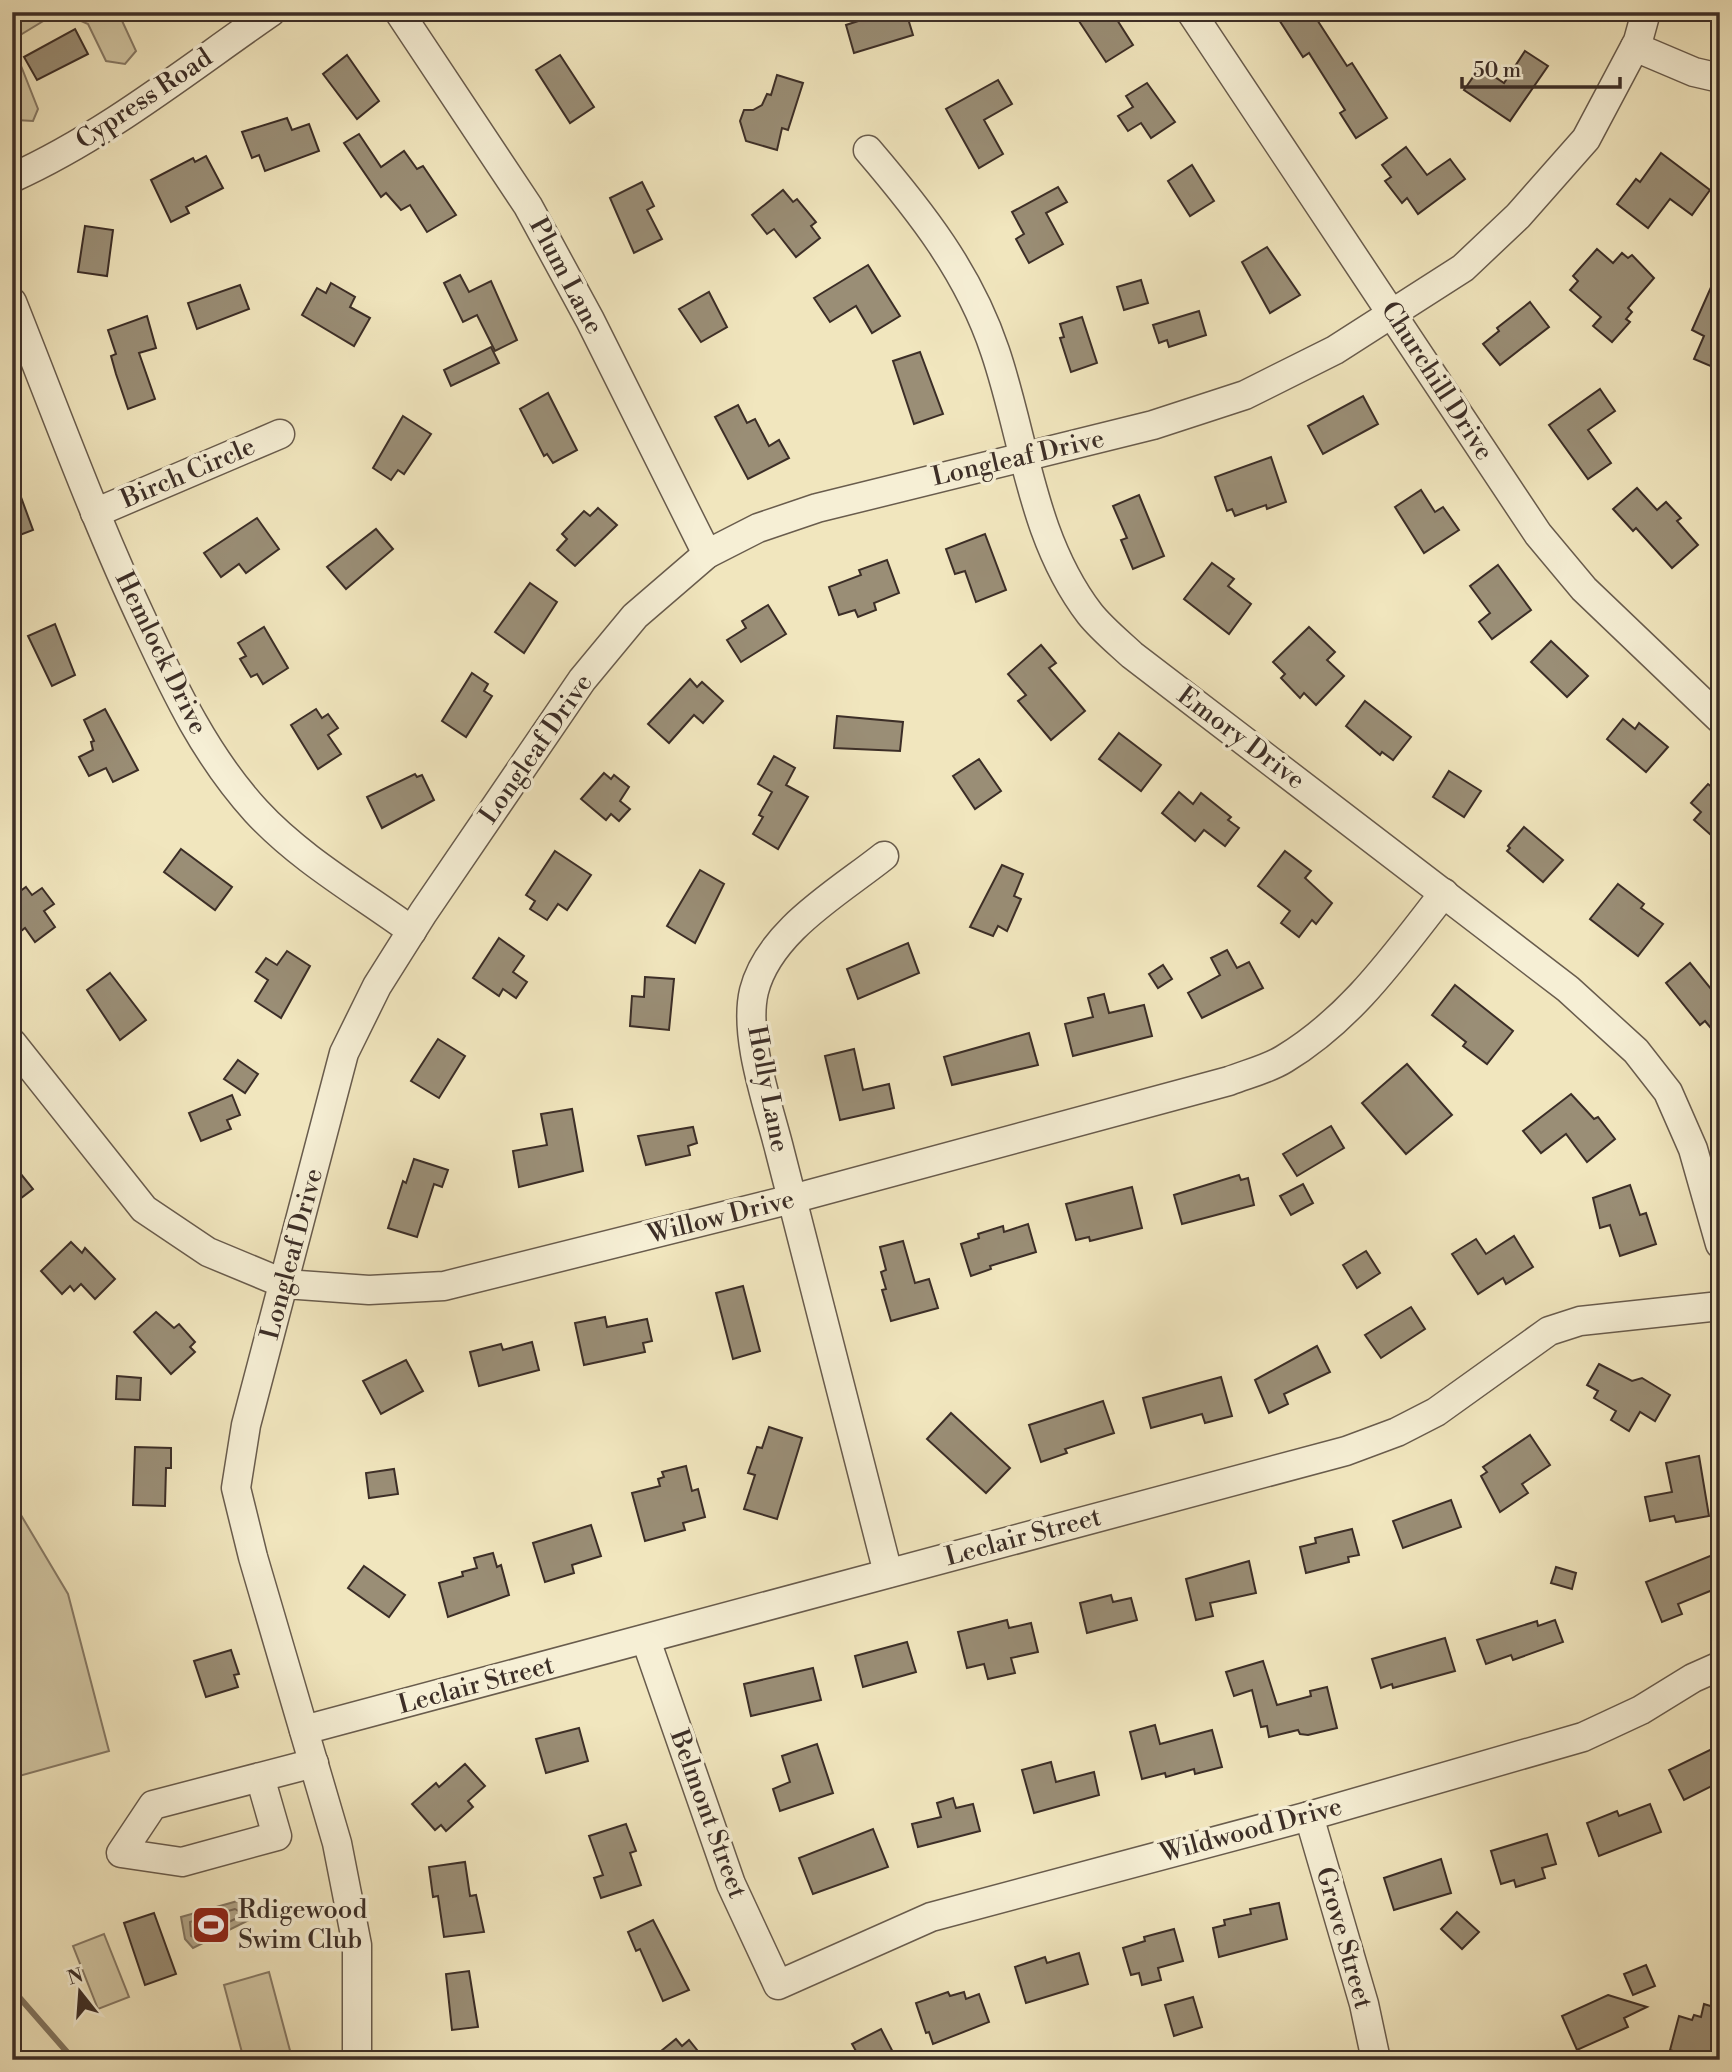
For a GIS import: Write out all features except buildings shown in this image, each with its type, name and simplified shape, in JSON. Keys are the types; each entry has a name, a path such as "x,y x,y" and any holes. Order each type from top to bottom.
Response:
{"street":[{"name":"Cypress Road","path":"12,178 55,159 95,134 271,12"},
{"name":"Plum Lane","path":"399,12 528,206 590,320 707,554"},
{"name":"Churchill Drive","path":"1191,12 1538,534 1584,589 1720,719"},
{"name":"Longleaf Drive","path":"357,2060 357,1945 337,1843 253,1557 236,1488 246,1425 344,1053 377,986 412,930 582,680 635,615 707,554 758,528 817,508 1153,425 1245,395 1335,350 1394,315 1463,268 1518,216 1586,139 1635,47 1646,12"},
{"path":"1635,47 1694,72 1720,78"},
{"name":"Emory Drive","path":"868,150 916,206 960,269 995,350 1042,526 1067,579 1091,615 1132,655 1568,989 1636,1052 1668,1092 1693,1149 1720,1244"},
{"name":"Hemlock Drive","path":"12,302 95,513 187,717 223,772 258,813 300,851 412,930"},
{"name":"Birch Circle","path":"95,513 280,434"},
{"name":"Holly Lane","path":"884,856 795,927 769,957 754,991 751,1023 792,1199 888,1573"},
{"name":"Willow Drive","path":"12,1043 144,1209 208,1252 285,1284 369,1290 444,1286 792,1199 1229,1081 1282,1060 1327,1029 1371,986 1444,893"},
{"name":"Leclair Street","path":"304,1730 1346,1451 1397,1432 1436,1412 1549,1331 1580,1321 1720,1306"},
{"name":"Belmont Street","path":"646,1640 731,1884 778,1985"},
{"name":"Wildwood Drive","path":"778,1985 931,1917 1309,1816 1583,1737 1641,1710 1693,1678 1720,1666"},
{"path":"260,1777 277,1836 182,1862 121,1853 153,1805 260,1777 314,1763"},
{"name":"Grove Street","path":"1309,1816 1364,2004 1376,2060"}],"shaded area":[{"path":"12,12 58,12 12,40"},
{"path":"61,12 118,12 136,51 125,64 106,61 88,24"},
{"path":"12,43 38,109 33,121 16,120 12,111"},
{"path":"12,1500 68,1594 109,1751 12,1778"},
{"path":"104,1934 129,1997 98,2009 73,1946"},
{"path":"269,1972 292,2058 244,2060 224,1985"}],"water":[{"name":"Rdigewood Swim Club","path":"241,1900 249,1920 193,1948 185,1939 181,1917"}],"waterway":[{"path":"12,1989 74,2060"}],"place":[{"name":"Rdigewood Swim Club","path":"211,1925"}]}
